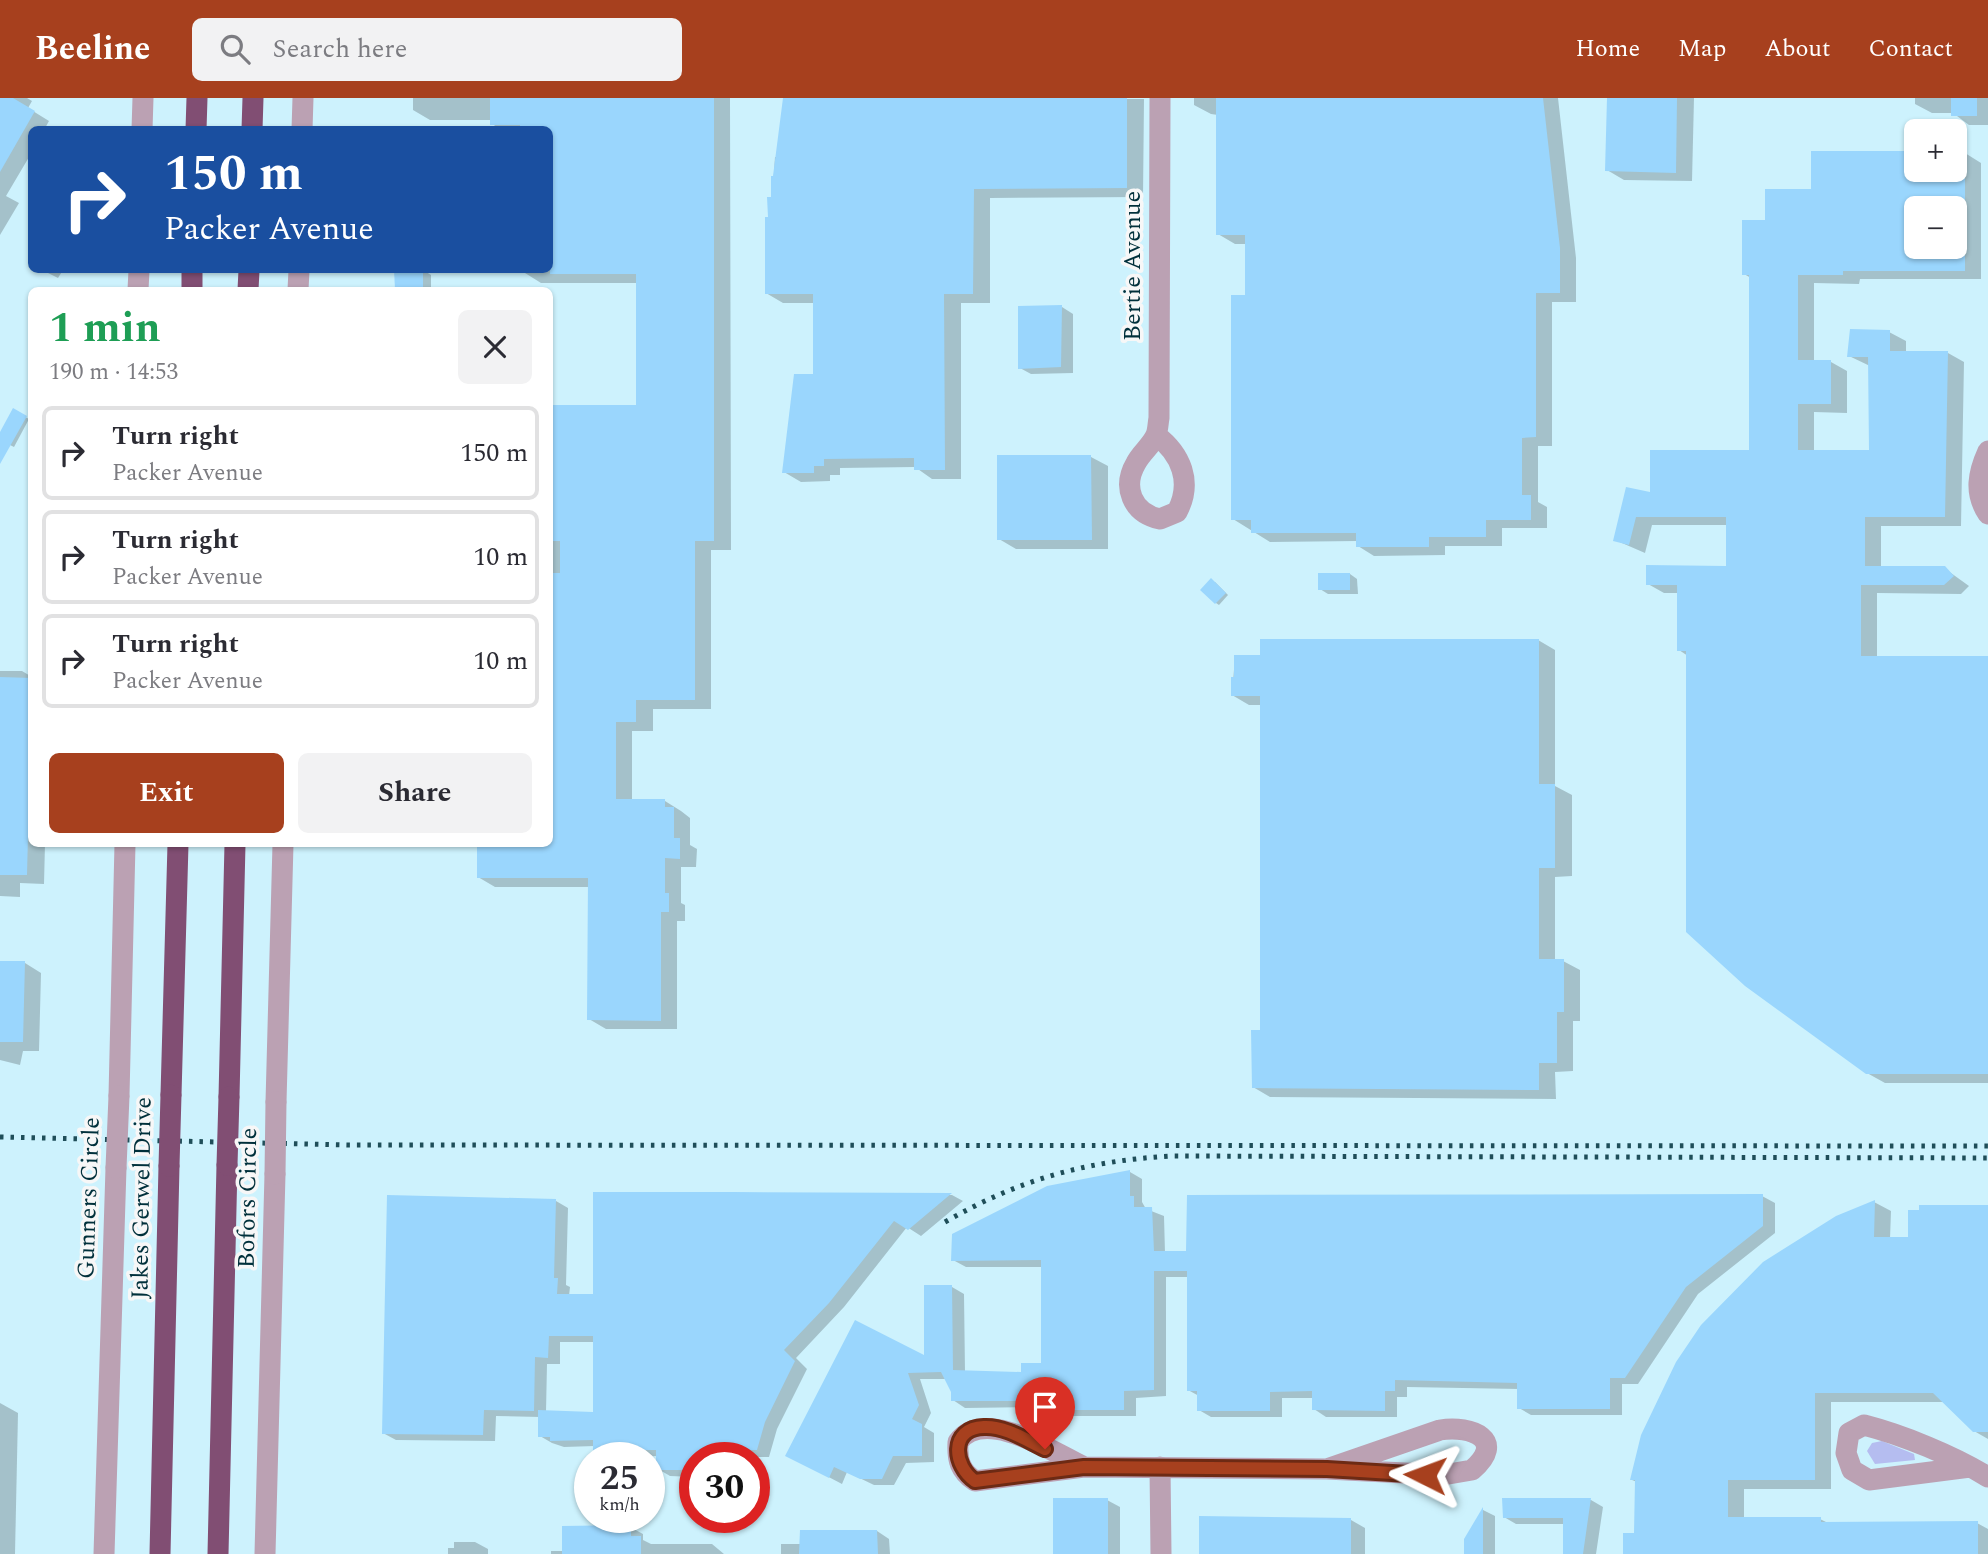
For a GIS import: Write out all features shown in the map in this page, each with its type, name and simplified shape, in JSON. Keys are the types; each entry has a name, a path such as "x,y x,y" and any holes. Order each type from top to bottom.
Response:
{"highway":[{"path":"196,126 197,98"},
{"path":"252,126 253,98"},
{"name":"Jakes Gerwel Drive","path":"160,1554 177,847"},
{"path":"218,1554 235,847"}],"street":[{"path":"142,126 143,98"},
{"path":"302,126 303,98"},
{"name":"Bertie Avenue","path":"1156,435 1160,98"},
{"path":"1988,451 1978,489 1979,500 1988,514"},
{"name":"Gunners Circle","path":"104,1554 125,847"},
{"name":"Bofors Circle","path":"265,1554 283,847"},
{"path":"1864,1425 1884,1430 1979,1472 1869,1480 1852,1470 1846,1453 1849,1433 1864,1425"},
{"path":"1084,1467 995,1428 974,1428 958,1442 960,1465 965,1474 975,1481 1084,1467 1460,1473 1472,1471 1479,1464 1485,1446 1481,1435 1471,1429 1457,1427 1440,1430 1327,1469"},
{"path":"1160,1467 1161,1554"}],"shaded area":[{"path":"1882,1441 1914,1454 1915,1460 1875,1464 1867,1451 1872,1443"}],"building":[{"path":"0,98 13,98 35,111 0,172"},
{"path":"490,98 714,98 714,541 695,541 695,700 636,700 636,722 616,722 616,799 665,799 665,807 674,807 674,838 680,838 680,859 665,858 665,893 669,893 669,912 661,912 661,1021 587,1020 588,878 477,878 477,847 553,847 553,573 560,573 560,541 553,541 553,405 636,405 636,274 550,274 553,273 553,126 490,125"},
{"path":"783,98 1127,98 1127,188 974,189 973,294 944,294 945,470 914,470 914,458 824,459 824,466 814,466 814,473 782,473 794,374 813,374 813,294 765,294 765,217 768,217 767,197 771,197 771,176"},
{"path":"1216,98 1543,98 1560,248 1560,293 1536,293 1536,437 1522,438 1522,495 1531,495 1531,520 1486,520 1486,537 1429,537 1429,547 1356,547 1356,533 1251,533 1251,520 1231,520 1231,295 1245,295 1245,235 1216,235"},
{"path":"1607,98 1677,98 1676,173 1605,171"},
{"path":"1951,98 1977,98 1977,116 1951,116"},
{"path":"1811,151 1904,151 1904,182 1965,182 1965,196 1904,196 1904,259 1965,259 1965,271 1843,271 1843,275 1798,275 1798,360 1831,360 1831,404 1798,404 1798,450 1869,450 1868,357 1847,357 1850,329 1890,330 1890,351 1948,351 1945,517 1865,517 1865,566 1945,566 1954,576 1944,585 1861,585 1861,656 1988,656 1988,1074 1866,1074 1745,986 1686,932 1686,651 1677,651 1677,585 1646,585 1646,565 1726,566 1726,517 1636,517 1629,545 1613,541 1626,487 1650,492 1650,450 1749,450 1749,275 1742,275 1742,220 1765,220 1765,189 1811,189"},
{"path":"394,273 423,273 423,287 395,287"},
{"path":"1062,305 1061,367 1018,369 1018,306"},
{"path":"13,408 27,416 0,464 0,432"},
{"path":"997,455 1091,455 1092,540 997,540"},
{"path":"1318,573 1350,573 1350,590 1318,590"},
{"path":"1211,578 1226,593 1215,604 1200,590"},
{"path":"1260,639 1539,639 1539,784 1555,784 1555,868 1539,868 1539,959 1564,959 1564,1012 1557,1012 1557,1063 1539,1063 1539,1090 1252,1088 1251,1030 1260,1030 1260,696 1231,696 1231,677 1234,677 1234,655 1260,655"},
{"path":"0,677 28,678 27,875 0,875"},
{"path":"0,961 25,961 23,1042 0,1042"},
{"path":"1130,1170 1130,1196 1134,1196 1134,1207 1152,1207 1154,1251 1186,1251 1187,1195 1763,1194 1763,1226 1686,1287 1625,1378 1610,1378 1610,1409 1517,1409 1517,1383 1395,1380 1395,1391 1385,1391 1385,1411 1312,1410 1312,1391 1270,1392 1270,1411 1197,1411 1197,1391 1187,1391 1187,1271 1154,1271 1154,1390 1124,1391 1124,1410 1042,1410 1042,1401 951,1401 951,1392 941,1372 908,1373 919,1405 912,1419 922,1424 922,1456 893,1456 882,1479 860,1479 834,1467 829,1478 785,1456 855,1320 924,1355 924,1285 952,1285 953,1370 1021,1372 1021,1363 1041,1363 1041,1260 951,1261 952,1234 1047,1186"},
{"path":"593,1192 952,1193 908,1230 894,1221 829,1303 784,1350 795,1361 765,1422 759,1442 679,1442 679,1470 665,1470 665,1442 550,1441 550,1437 538,1437 538,1410 593,1412 593,1336 549,1336 548,1358 535,1357 534,1411 484,1410 483,1435 382,1434 387,1195 556,1199 554,1278 558,1278 557,1294 593,1294"},
{"path":"1875,1200 1874,1237 1908,1237 1908,1210 1919,1210 1919,1205 1988,1205 1988,1432 1973,1432 1933,1393 1815,1393 1815,1480 1728,1480 1728,1517 1821,1517 1821,1522 1978,1521 1978,1554 1623,1554 1623,1533 1634,1533 1635,1480 1630,1480 1641,1435 1676,1362 1701,1325 1763,1262 1836,1216"},
{"path":"1053,1498 1108,1498 1108,1554 1053,1554"},
{"path":"1502,1498 1591,1498 1583,1554 1563,1554 1563,1518 1503,1518"},
{"path":"1483,1507 1483,1554 1464,1554 1464,1539"},
{"path":"1199,1516 1351,1518 1351,1554 1199,1554"},
{"path":"562,1526 574,1526 574,1533 631,1533 631,1536 641,1536 641,1554 562,1554"},
{"path":"800,1530 877,1530 878,1554 799,1554"}],"railway":[{"path":"0,1137 347,1145 1988,1146"},
{"path":"945,1222 1000,1194 1054,1175 1110,1162 1171,1156 1988,1158"}],"route":[{"path":"1045,1449 1006,1431 982,1427 964,1433 958,1442 957,1453 965,1474 975,1481 1084,1467 1327,1469 1425,1475"}]}
